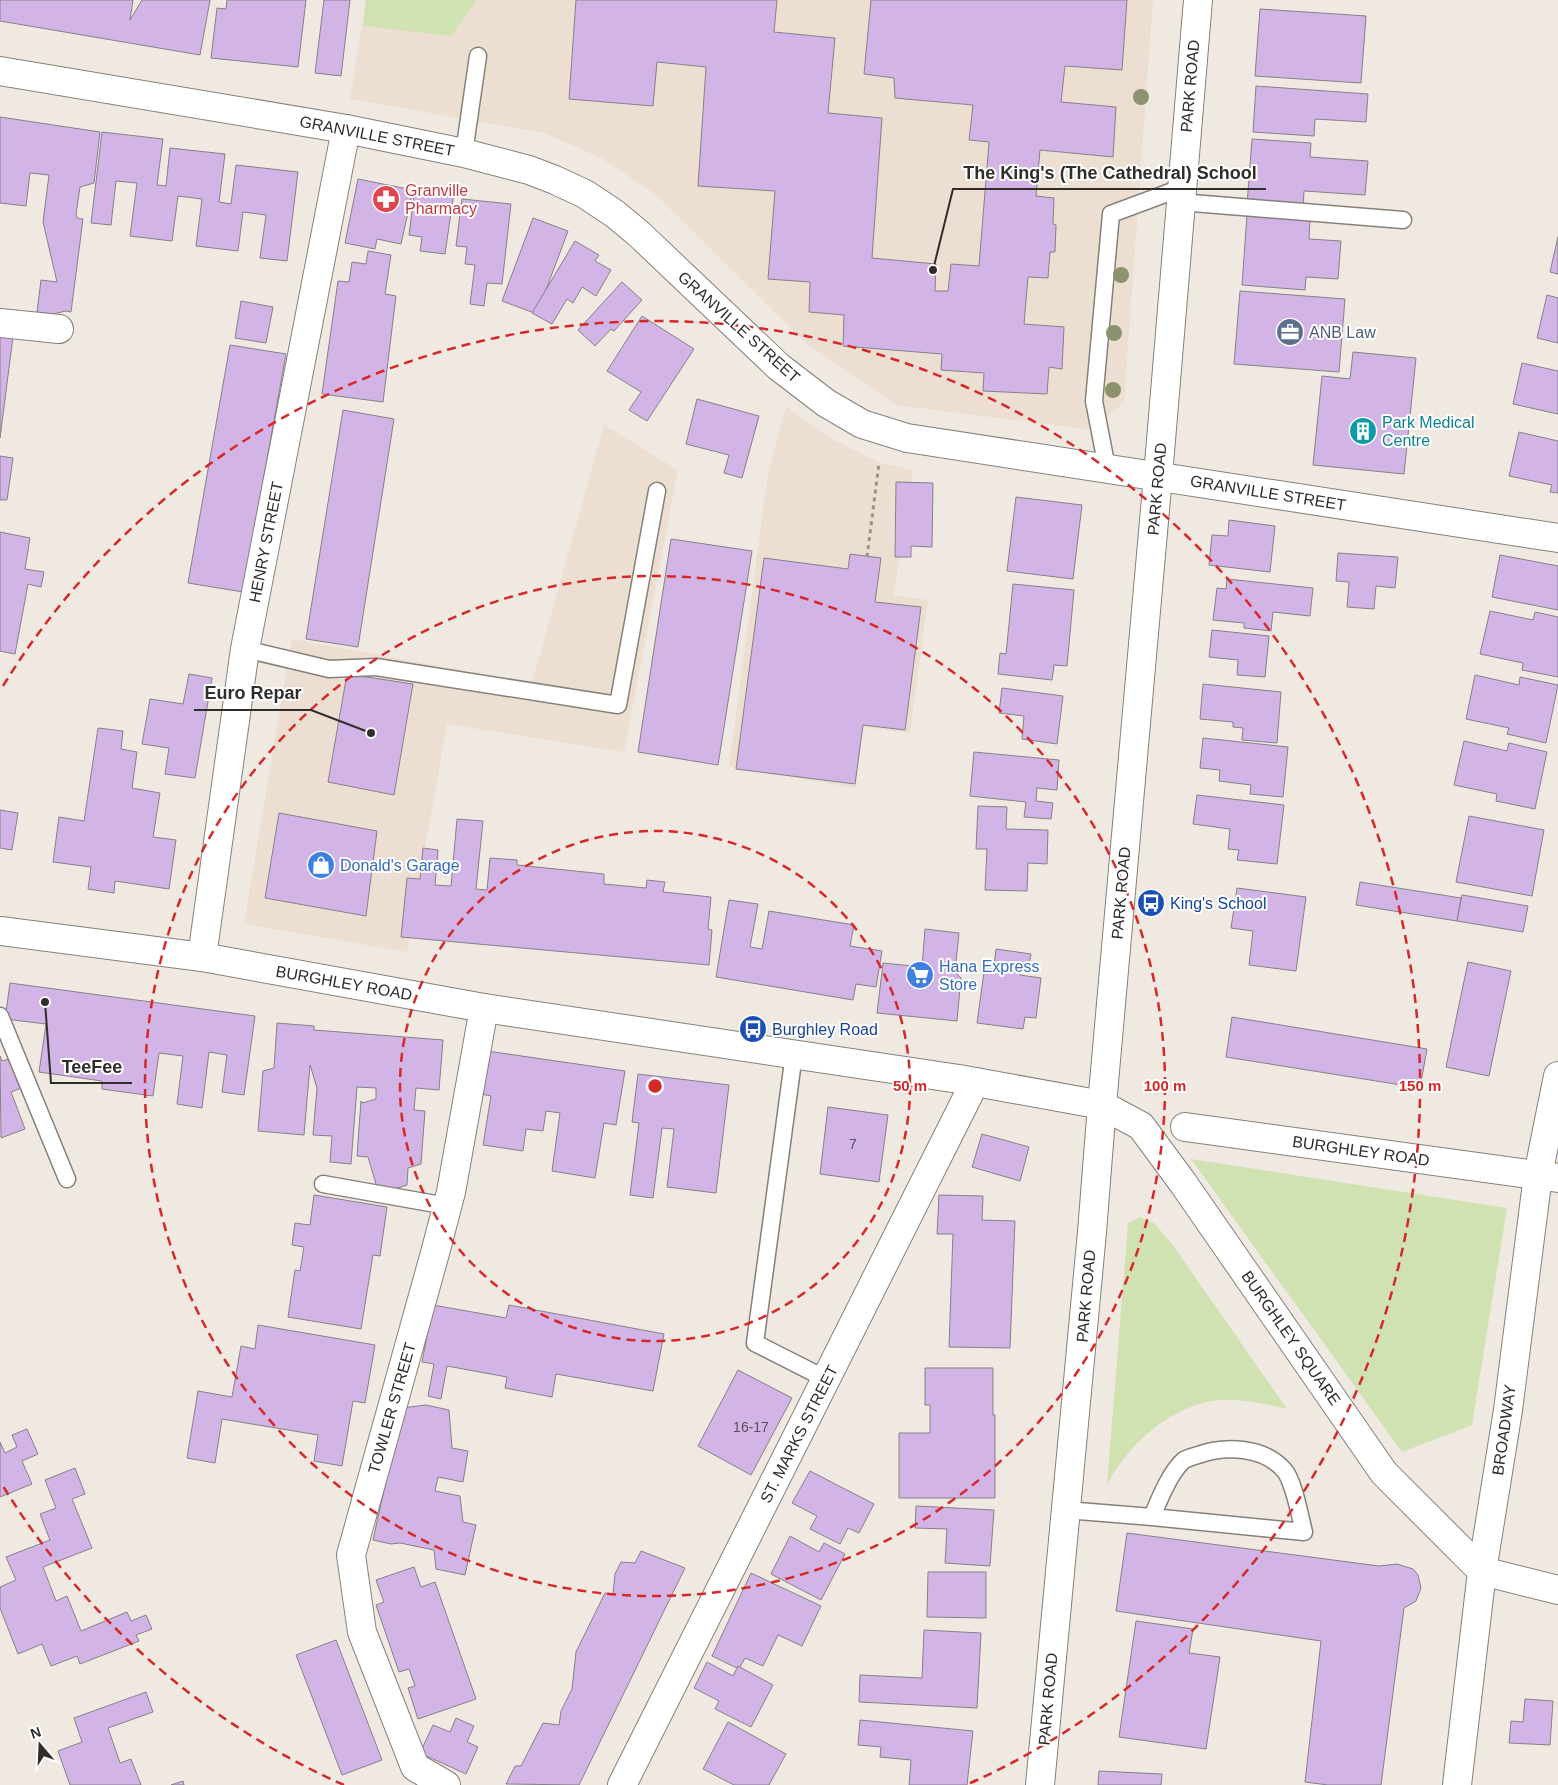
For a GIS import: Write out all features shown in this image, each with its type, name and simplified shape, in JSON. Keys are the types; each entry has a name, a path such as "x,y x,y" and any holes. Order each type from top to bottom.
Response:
{"street":[{"name":"PARK ROAD","path":"1040,1785 1092,1232 1198,0"},
{"name":"GRANVILLE STREET","path":"0,71 346,129 464,153 529,170 555,180 586,194 615,214 639,234 779,367 826,402 862,424 907,438 1558,538"},
{"name":"HENRY STREET","path":"202,957 245,649 346,129"},
{"path":"0,323 59,330"},
{"name":"BURGHLEY ROAD","path":"0,931 202,957 484,1008 975,1082 1102,1105"},
{"name":"TOWLER STREET","path":"446,1785 415,1767 362,1632 351,1555 447,1206 484,1008"},
{"name":"BROADWAY","path":"1457,1785 1482,1571 1548,1177 1558,1076"},
{"name":"ST. MARKS STREET","path":"622,1785 975,1082"},
{"name":"BURGHLEY SQUARE","path":"1102,1105 1141,1126 1183,1182 1384,1473 1482,1571"},
{"name":"BURGHLEY ROAD","path":"1184,1128 1548,1177"},
{"path":"1482,1571 1558,1590"}],"lane":[{"path":"464,153 478,56"},
{"path":"1107,468 1094,401 1111,214 1180,195 1403,220"},
{"path":"245,649 330,670 376,666 618,705 657,491"},
{"path":"0,1016 67,1179"},
{"path":"794,1054 755,1342 826,1379"},
{"path":"323,1184 447,1206"},
{"path":"1066,1510 1304,1532 1296,1498 1286,1471 1270,1457 1238,1449 1209,1451 1184,1460 1168,1481 1152,1517"}],"path":[{"path":"867,556 880,456"}],"shaded area":[{"path":"366,0 1153,0 1124,402 1093,430 896,405 808,345 656,195 601,158 544,133 350,99"},
{"path":"786,407 834,440 880,463 913,470 894,595 928,600 910,733 863,727 856,788 729,767 768,473"},
{"path":"604,425 678,470 624,752 447,724 407,952 244,924 292,639 532,683"}],"green space":[{"path":"366,0 477,0 451,36 363,26"},
{"path":"1191,1159 1507,1208 1472,1425 1402,1452"},
{"path":"1140,1217 1154,1223 1172,1244 1287,1409 1240,1400 1220,1400 1211,1401 1179,1412 1150,1431 1137,1443 1107,1485 1128,1223"}],"building":[{"path":"0,0 133,0 130,20 142,0 210,0 200,55 0,21"},
{"path":"227,0 306,0 298,67 211,58 217,8 226,9"},
{"path":"324,0 350,0 341,76 315,73"},
{"path":"576,0 777,0 774,32 835,38 828,113 882,118 872,258 936,264 935,291 948,291 951,264 979,266 989,142 969,140 973,105 895,98 894,78 864,74 871,0 1127,0 1122,70 1065,66 1061,102 1116,107 1113,157 1040,150 1036,196 1054,198 1055,252 1050,252 1048,278 1028,277 1024,324 1064,327 1062,369 1049,367 1047,394 983,391 984,373 941,370 942,354 843,346 844,315 809,312 810,282 768,279 775,191 698,186 706,67 657,62 653,106 569,99"},
{"path":"1260,9 1366,16 1361,83 1255,76"},
{"path":"1256,86 1368,94 1366,122 1315,119 1314,136 1253,132"},
{"path":"0,117 100,132 94,183 80,187 76,214 77,218 83,219 71,312 66,311 53,314 37,312 41,280 57,282 43,222 49,175 30,173 26,206 0,203"},
{"path":"102,132 163,139 157,185 166,186 170,148 225,154 219,202 231,204 236,165 298,172 287,261 260,258 266,215 243,212 238,251 196,246 202,199 178,196 172,241 130,236 137,183 116,181 111,225 91,223"},
{"path":"1252,139 1311,143 1310,157 1368,161 1365,195 1304,191 1303,209 1247,205"},
{"path":"358,179 413,190 401,244 377,239 375,249 345,243"},
{"path":"415,187 454,192 445,254 420,251 422,237 409,235"},
{"path":"462,199 511,204 502,284 487,283 484,306 470,304 475,265 465,264 467,247 456,246"},
{"path":"1247,215 1310,220 1309,239 1341,241 1338,279 1306,277 1305,290 1242,285"},
{"path":"533,218 568,231 537,314 502,301"},
{"path":"1558,237 1558,274 1550,272"},
{"path":"575,241 599,255 595,261 611,270 596,296 582,287 573,303 567,299 552,324 532,313"},
{"path":"368,251 391,255 385,294 396,296 383,402 322,394 338,281 349,282 352,262 366,264"},
{"path":"622,282 642,300 614,331 611,329 595,346 578,330"},
{"name":"ANB Law","path":"1240,291 1345,299 1339,372 1234,364"},
{"path":"1547,295 1558,298 1558,343 1537,338"},
{"path":"241,301 273,307 266,343 235,338"},
{"path":"642,316 694,349 647,421 629,410 641,392 607,371"},
{"path":"0,336 13,337 0,438"},
{"path":"230,345 286,354 243,592 188,583"},
{"name":"Park Medical Centre","path":"1353,352 1416,358 1404,474 1313,465 1322,376 1350,379"},
{"path":"1522,363 1558,371 1558,414 1513,404"},
{"path":"697,399 759,416 742,478 724,473 729,455 686,444"},
{"path":"343,410 394,419 358,647 306,639"},
{"path":"1519,432 1558,441 1558,493 1550,492 1552,485 1509,476"},
{"path":"0,456 13,458 7,500 0,500"},
{"path":"896,482 933,483 932,547 911,546 911,557 895,557"},
{"path":"1016,497 1082,505 1073,579 1007,571"},
{"path":"1229,520 1275,526 1270,572 1209,565 1212,535 1228,536"},
{"path":"0,532 30,538 25,569 44,572 41,587 28,584 15,654 0,651"},
{"path":"671,539 752,551 718,765 638,752"},
{"path":"1338,553 1398,557 1395,588 1376,586 1374,609 1347,607 1349,582 1336,581"},
{"path":"850,554 881,558 875,602 921,607 905,730 863,725 855,784 736,769 764,558 848,569"},
{"path":"1500,555 1558,566 1558,610 1492,597"},
{"path":"1227,579 1313,588 1310,616 1273,612 1271,631 1244,628 1244,623 1213,620 1217,588 1226,589"},
{"path":"1013,584 1074,590 1067,666 1054,665 1052,680 998,674 1000,653 1006,654"},
{"path":"1490,611 1533,620 1535,612 1558,617 1558,677 1522,670 1523,663 1480,654"},
{"path":"1212,630 1269,636 1265,677 1237,675 1238,660 1209,657"},
{"path":"189,674 212,678 195,778 165,774 169,748 142,744 150,699 183,704"},
{"path":"347,674 413,684 394,795 328,782"},
{"path":"1475,675 1519,685 1520,677 1558,685 1546,743 1507,734 1509,728 1466,719"},
{"path":"1203,684 1281,692 1277,743 1242,740 1243,728 1233,727 1233,722 1200,719"},
{"path":"1002,688 1063,696 1057,744 1022,739 1024,716 999,713"},
{"path":"98,728 123,731 121,749 137,752 132,788 160,793 153,837 176,840 169,889 115,881 114,893 88,889 91,867 53,862 59,817 84,821"},
{"path":"1203,738 1288,747 1283,797 1250,794 1251,785 1219,781 1220,770 1200,768"},
{"path":"1464,741 1507,751 1509,743 1547,752 1535,809 1496,801 1497,794 1454,785"},
{"path":"974,752 1059,760 1057,790 1037,788 1036,801 1053,803 1051,819 1024,817 1026,802 970,796"},
{"path":"1197,795 1284,805 1277,864 1237,860 1239,850 1228,849 1230,829 1193,824"},
{"path":"978,806 1007,807 1006,829 1048,830 1047,864 1028,863 1027,891 985,890 987,849 976,849"},
{"path":"0,810 18,813 12,850 0,848"},
{"name":"Donald's Garage","path":"279,813 377,831 366,916 265,898"},
{"path":"1469,816 1544,830 1532,896 1456,882"},
{"path":"457,819 483,821 476,889 487,890 490,858 517,860 517,865 604,874 604,884 646,888 647,880 665,882 663,892 711,897 708,929 712,930 709,965 401,937 407,878 420,879 423,848 438,850 435,885 451,886"},
{"path":"1360,882 1461,898 1457,921 1356,905"},
{"path":"1237,888 1306,897 1296,971 1249,965 1253,931 1231,928"},
{"path":"1462,895 1528,906 1523,932 1457,921"},
{"path":"729,900 758,904 750,947 762,949 769,911 854,925 850,946 882,951 876,987 856,984 853,1000 716,977"},
{"name":"Hana Express Store","path":"925,929 959,933 955,972 961,978 957,1021 877,1013 883,963 922,967"},
{"path":"996,949 1031,954 1029,965 1022,964 1020,975 1041,978 1036,1018 1025,1017 1023,1029 977,1023 985,965 994,966"},
{"path":"1468,962 1511,971 1489,1076 1446,1067"},
{"path":"10,983 255,1016 244,1095 222,1092 227,1055 209,1052 202,1108 177,1104 183,1056 159,1053 153,1096 102,1089 102,1081 39,1072 46,1024 5,1019"},
{"path":"1232,1017 1427,1049 1420,1088 1226,1057"},
{"path":"277,1023 314,1026 314,1030 443,1040 439,1090 416,1088 414,1110 425,1111 421,1164 408,1168 407,1185 379,1194 368,1157 357,1156 361,1101 362,1103 376,1099 376,1088 357,1087 351,1164 330,1162 332,1136 313,1135 317,1088 310,1065 304,1135 258,1131 263,1071 274,1068"},
{"path":"487,1051 625,1071 616,1125 604,1123 595,1178 552,1171 560,1113 546,1111 543,1131 526,1129 523,1151 483,1145 491,1096 481,1094"},
{"path":"0,1056 2,1061 13,1058 24,1087 11,1092 25,1129 1,1138"},
{"path":"638,1074 729,1085 716,1193 667,1187 674,1129 662,1128 653,1198 630,1195 639,1123 632,1122"},
{"path":"828,1107 888,1115 879,1182 820,1174"},
{"path":"982,1134 1029,1147 1020,1181 972,1167"},
{"path":"314,1195 387,1207 380,1256 373,1255 361,1329 288,1317 295,1270 300,1271 304,1247 292,1245 295,1223 310,1225"},
{"path":"939,1195 983,1196 982,1220 1015,1221 1010,1348 949,1347 953,1234 937,1234"},
{"path":"433,1305 506,1318 509,1305 664,1334 653,1391 556,1374 552,1397 505,1388 507,1377 447,1366 441,1399 428,1396 434,1364 422,1362"},
{"path":"258,1325 375,1345 365,1403 353,1401 342,1466 314,1461 318,1435 222,1419 215,1463 187,1458 198,1391 232,1397 241,1346 255,1349"},
{"path":"925,1368 993,1368 995,1498 899,1498 899,1433 930,1433 930,1405 925,1405"},
{"path":"738,1370 792,1398 751,1475 698,1446"},
{"path":"426,1405 449,1410 452,1448 468,1451 463,1482 438,1477 435,1491 460,1496 463,1522 476,1525 465,1575 436,1569 434,1550 373,1540 402,1408"},
{"path":"27,1429 38,1454 22,1461 32,1484 0,1497 0,1442 5,1453 17,1447 12,1435"},
{"path":"75,1468 85,1494 72,1499 92,1548 43,1567 56,1601 67,1596 81,1631 127,1612 131,1621 146,1615 152,1629 136,1635 139,1641 80,1664 77,1656 51,1666 42,1644 18,1654 0,1608 0,1587 16,1580 6,1557 50,1540 40,1514 56,1508 45,1480"},
{"path":"810,1471 874,1504 859,1533 848,1528 840,1544 810,1529 817,1516 792,1503"},
{"path":"916,1506 994,1510 990,1566 945,1563 947,1529 915,1528"},
{"path":"1127,1533 1379,1566 1397,1564 1413,1569 1418,1575 1421,1588 1416,1601 1404,1608 1381,1785 1328,1785 1305,1782 1321,1641 1116,1611"},
{"path":"790,1536 819,1552 824,1543 845,1554 821,1600 771,1574"},
{"path":"641,1551 685,1568 579,1785 506,1784 515,1766 521,1766 543,1723 559,1725 561,1711 572,1689 576,1652 605,1593 613,1594 615,1574 621,1562 635,1563"},
{"path":"414,1567 421,1587 435,1582 476,1699 418,1719 408,1688 415,1686 409,1669 399,1672 376,1605 384,1602 376,1580"},
{"path":"928,1572 986,1572 986,1618 927,1617"},
{"path":"751,1573 821,1606 802,1646 778,1635 763,1666 745,1658 739,1669 712,1656"},
{"path":"1136,1621 1193,1629 1189,1653 1220,1657 1206,1749 1119,1737"},
{"path":"924,1630 981,1633 977,1708 859,1702 860,1675 922,1678"},
{"path":"336,1640 382,1760 342,1775 296,1655"},
{"path":"707,1662 733,1676 738,1666 773,1685 751,1727 715,1709 719,1701 694,1688"},
{"path":"146,1692 153,1712 108,1728 120,1763 131,1759 141,1785 70,1785 58,1751 82,1742 74,1718"},
{"path":"1525,1699 1553,1701 1550,1745 1509,1743 1511,1721 1523,1722"},
{"path":"456,1718 474,1726 467,1742 478,1747 466,1774 420,1753 433,1725 450,1732"},
{"path":"860,1720 973,1731 967,1785 909,1785 911,1760 880,1757 881,1747 858,1745"},
{"path":"728,1722 786,1754 769,1785 734,1785 703,1769"},
{"path":"1099,1771 1162,1774 1161,1785 1098,1785"},
{"path":"183,1781 184,1785 171,1785"}],"place":[{"name":"Granville Pharmacy","path":"386,199"},
{"name":"The King's (The Cathedral) School","path":"933,270"},
{"name":"ANB Law","path":"1290,332"},
{"name":"Park Medical Centre","path":"1363,431"},
{"name":"Euro Repar","path":"371,733"},
{"name":"Donald's Garage","path":"321,865"},
{"name":"King's School","path":"1151,903"},
{"name":"Hana Express Store","path":"920,975"},
{"name":"TeeFee","path":"45,1002"},
{"name":"Burghley Road","path":"753,1029"}]}
